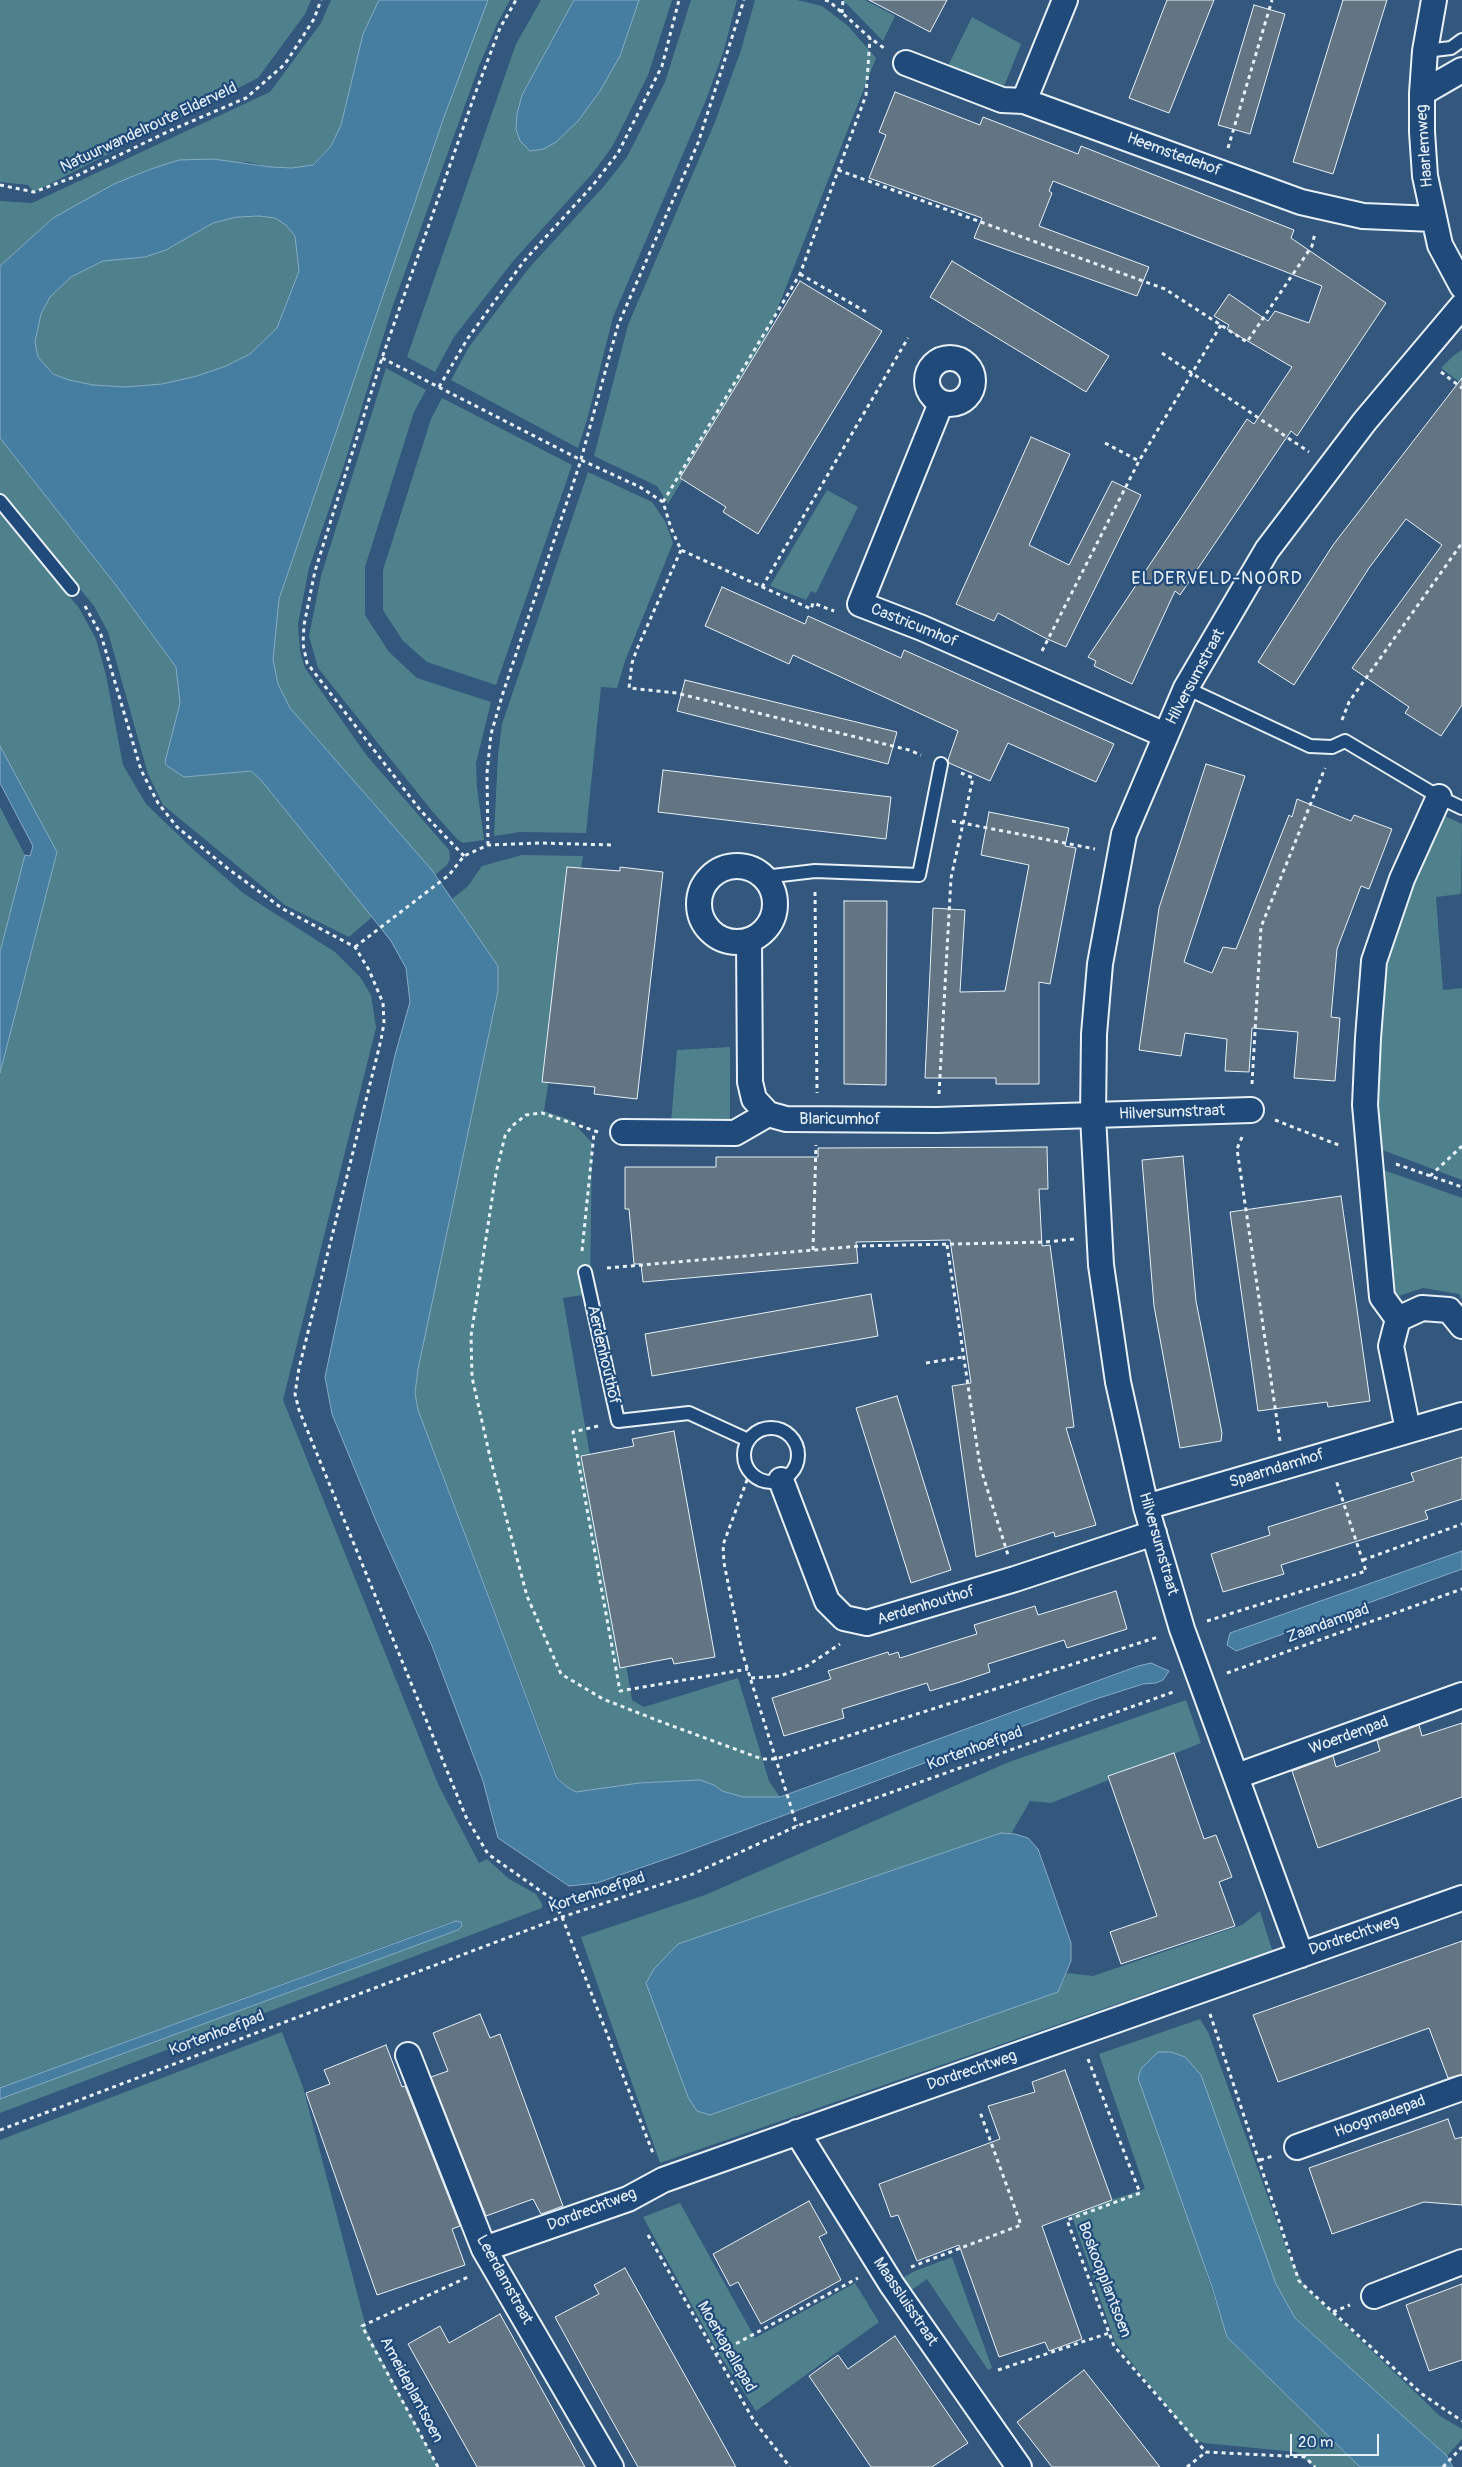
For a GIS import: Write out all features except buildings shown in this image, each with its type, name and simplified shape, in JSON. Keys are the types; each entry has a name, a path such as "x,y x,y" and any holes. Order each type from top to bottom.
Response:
{"street":[{"path":"1024,101 1065,0"},
{"name":"Haarlemweg","path":"1434,0 1425,51 1422,92 1425,176 1440,245 1462,286"},
{"name":"Heemstedehof","path":"906,63 1002,100 1024,101 1301,202 1363,216 1434,219"},
{"path":"1422,92 1462,70"},
{"name":"Hilversumstraat","path":"1301,1955 1182,1629 1146,1507 1118,1382 1101,1265 1093,1116 1094,1034 1100,964 1124,834 1186,688 1267,550 1365,421 1462,306"},
{"name":"Castricumhof","path":"941,403 860,604 922,628 1165,735"},
{"path":"1408,1430 1392,1346 1398,1319 1382,1298 1365,1105 1368,1038 1374,961 1402,879 1439,797"},
{"path":"730,866 742,866 754,870 764,877 771,888 775,900 774,913 760,934 749,940 736,942 724,940 704,924 700,913 700,894 709,878 718,870 730,866"},
{"path":"623,1132 735,1133 768,1114 754,1100 750,1082 749,940"},
{"name":"Hilversumstraat","path":"1093,1116 1251,1110"},
{"name":"Blaricumhof","path":"768,1114 786,1120 937,1120 1093,1116"},
{"path":"1398,1319 1422,1308 1449,1310 1462,1326"},
{"name":"Spaarndamhof","path":"1146,1507 1462,1415"},
{"name":"Aerdenhouthof","path":"781,1480 827,1601 844,1618 867,1623 1015,1579 1154,1533"},
{"name":"Woerdenpad","path":"1237,1776 1462,1695"},
{"name":"Dordrechtweg","path":"489,2258 628,2199 663,2180 1462,1898"},
{"name":"Leerdamstraat","path":"408,2055 489,2258 611,2467"},
{"name":"Hoogmadepad","path":"1297,2147 1462,2088"},
{"name":"Maassluisstraat","path":"797,2132 884,2271 1019,2467"},
{"path":"1374,2296 1462,2262"}],"lane":[{"path":"1425,51 1451,48 1462,40"},
{"path":"0,502 72,589"},
{"path":"1186,688 1310,746 1332,747 1345,742 1439,797 1462,808"},
{"path":"764,877 815,871 920,875 941,764"},
{"name":"Aerdenhouthof","path":"585,1272 618,1421 689,1413 748,1440"},
{"path":"771,1428 780,1429 793,1439 798,1455 797,1462 788,1476 781,1480 764,1481 750,1472 744,1457 748,1440 762,1429 771,1428"}],"path":[{"name":"Natuurwandelroute Elderveld","path":"0,185 34,192 74,177 169,131 246,98 285,64 314,18 322,0"},
{"path":"464,856 421,811 307,664 303,644 304,625 315,571 382,358 474,94 500,28 516,0"},
{"path":"439,387 468,338 524,262 593,185 618,153 662,66 679,0"},
{"path":"488,845 487,773 491,734 581,460 618,325 698,143 744,0"},
{"path":"824,0 829,1 870,38 906,63"},
{"path":"842,13 844,0"},
{"path":"1220,172 1272,0"},
{"path":"663,502 800,274 866,95 870,38"},
{"path":"838,170 1165,289 1248,342 1312,246 1322,206"},
{"path":"800,274 868,313"},
{"path":"1030,676 1139,461 1221,325"},
{"path":"762,587 908,338"},
{"path":"1162,352 1330,467"},
{"path":"382,358 581,460 640,487 663,502 671,528 681,550 810,608 813,603 836,611 860,604"},
{"path":"1106,443 1139,461"},
{"path":"1332,747 1349,702 1462,543"},
{"path":"681,550 637,649 632,663 629,688 676,693 909,750 973,778 951,878 937,1120"},
{"path":"72,589 92,617 101,635 138,762 158,803 178,827 226,868 283,909 355,947 370,970 383,1003 384,1023 299,1368 295,1394 299,1410 466,1817 488,1854 552,1899 562,1917 663,2180"},
{"path":"931,817 1120,854"},
{"path":"355,947 449,875 464,856 488,845 539,843 613,845"},
{"path":"813,1250 817,1120 815,871"},
{"path":"623,1132 594,1132 578,1124 542,1113 526,1115 512,1126 505,1136 496,1173 472,1336 472,1377 490,1458 527,1596 561,1674 603,1699 762,1759 776,1759 1366,1571 1327,1454"},
{"path":"594,1132 581,1258 585,1272 620,1266 860,1246 1046,1242 1099,1236"},
{"path":"1430,1176 1462,1146"},
{"path":"947,1245 980,1466 1015,1579"},
{"path":"926,1362 963,1357"},
{"path":"618,1421 573,1432 620,1691 748,1669"},
{"path":"750,1472 723,1545 724,1563 742,1652 797,1826"},
{"path":"1363,1560 1462,1524"},
{"name":"Zaandampad","path":"1202,1682 1462,1589"},
{"path":"751,1678 780,1676 807,1666 867,1623"},
{"name":"Kortenhoefpad","path":"0,2130 562,1917 693,1874 797,1826 1202,1682"},
{"path":"1202,1990 1299,2281 1422,2394 1462,2421"},
{"name":"Boskoopplantsoen","path":"1078,2033 1140,2194 1067,2220 1114,2346 1206,2452"},
{"path":"715,2355 884,2271 1021,2225 980,2112"},
{"name":"Moerkapellepad","path":"648,2235 754,2422 790,2467"},
{"name":"Ameideplantsoen","path":"438,2467 362,2326 489,2258"},
{"path":"998,2370 1109,2333"},
{"path":"1443,2467 1462,2447"},
{"path":"1187,2467 1206,2452 1305,2457 1315,2467"}],"green space":[{"path":"0,0 311,0 305,14 258,78 34,192 28,185 0,182"},
{"path":"331,0 379,0 363,34 341,125 331,146 312,165 292,168 271,167 248,162 151,169 114,184 53,218 0,266 0,201 32,203 270,92 321,23"},
{"path":"488,0 510,0 497,24 479,66 392,308 344,465 309,568 298,624 300,651 305,668 367,756 449,850 450,859 447,865 435,875 290,708 278,684 273,660 274,631 279,599 444,117"},
{"path":"541,0 574,0 522,95 517,114 620,56 639,0 672,0 648,75 612,147 592,174 514,260 454,337 435,372 407,357 516,44"},
{"path":"691,0 737,0 723,53 706,100 613,317 578,448 451,380 469,347 529,268 605,185 627,157 665,82"},
{"path":"755,0 797,0 822,6 848,26 876,58 764,343 668,504 657,486 594,456 628,325 715,122 741,50"},
{"path":"843,0 865,0 895,16 883,41"},
{"path":"972,17 1021,44 1001,94 945,72"},
{"path":"237,217 275,217 286,225 295,236 299,271 277,328 250,354 226,366 197,376 162,384 125,387 93,385 69,380 53,374 38,357 35,342 41,314 50,297 71,277 103,261 145,257 166,250 213,223"},
{"path":"1462,350 1462,384 1441,368"},
{"path":"386,368 426,390 414,412 365,567 365,615 389,652 417,678 491,702 476,763 484,840 463,843 457,839 432,811 318,668 309,636 321,576"},
{"path":"442,398 572,465 496,685 427,662 403,641 383,610 383,570 431,419"},
{"path":"0,438 115,584 176,667 180,703 165,762 166,765 184,777 251,771 261,780 372,917 349,937 285,905 163,805 148,774 108,632 94,606 0,493"},
{"path":"588,472 652,502 665,521 673,543 625,661 617,688 601,687 586,833 520,832 494,836 498,755 502,724"},
{"path":"827,490 858,507 816,593 811,591 806,600 770,586"},
{"path":"0,514 79,608 96,639 106,675 123,765 146,804 195,851 243,893 335,952 360,977 371,995 376,1028 283,1400 438,1784 479,1863 487,1859 509,1879 536,1894 542,1904 542,1908 0,2113 0,2099 458,1930 462,1926 460,1922 451,1922 0,2088 0,1073 57,852 0,746"},
{"path":"0,807 25,855 0,952"},
{"path":"1438,813 1462,824 1461,894 1436,897 1443,990 1462,988 1462,1180 1377,1148 1377,1060 1382,1003 1393,928"},
{"path":"522,855 583,856 544,1111 571,1120 592,1143 590,1294 563,1298 632,1700 644,1707 738,1678 769,1781 780,1797 743,1797 722,1791 714,1785 700,1780 639,1783 576,1792 567,1787 558,1778 418,1410 415,1393 418,1369 498,966 452,899 468,886 482,866"},
{"path":"730,1047 730,1126 671,1123 677,1050"},
{"path":"1378,1168 1462,1198 1462,1300 1459,1294 1423,1288 1389,1299"},
{"path":"1186,1700 1201,1743 1051,1803 1030,1801 1011,1834 1001,1833 678,1944 654,1969 646,1983 688,2097 1058,1992 1067,1973 1093,1976 1242,1925 1260,1911 1272,1950 660,2163 581,1937 705,1895 1009,1762"},
{"path":"1200,2019 1208,2032 1290,2258 1306,2288 1440,2416 1462,2429 1462,2439 1447,2456 1295,2318 1276,2284 1189,2219 1227,2337 1360,2467 1314,2467 1296,2452 1204,2443 1192,2438 1115,2342 1071,2213 1145,2189 1099,2054"},
{"path":"282,2032 303,2087 367,2331 438,2467 0,2467 0,2140"},
{"path":"680,2203 755,2338 855,2283 879,2322 756,2411 716,2349 643,2217"},
{"path":"952,2257 992,2368 988,2370 927,2279 909,2292 900,2279 915,2271"}],"water":[{"path":"379,0 488,0 444,117 279,599 273,660 278,684 290,708 431,869 498,966 498,991 418,1369 415,1393 418,1410 557,1778 576,1792 639,1783 700,1780 714,1785 722,1791 743,1797 780,1797 1138,1666 1151,1663 1169,1671 1163,1680 1156,1683 1143,1684 1093,1700 683,1853 597,1883 569,1886 498,1838 483,1781 432,1646 376,1521 332,1414 325,1377 395,1055 410,1002 406,968 391,941 261,780 251,771 184,777 166,765 165,762 180,703 176,667 115,584 0,438 0,266 53,218 114,184 151,169 179,160 213,159 271,167 292,168 313,165 331,146 341,125 363,34","holes":["259,216 275,218 286,225 295,236 299,271 277,328 250,354 226,366 197,376 162,384 125,387 93,385 69,380 53,374 38,357 35,342 41,314 50,297 71,277 103,261 145,257 166,250 213,223 237,217"]},
{"path":"574,0 639,0 620,56 600,91 578,121 556,142 544,149 530,151 520,141 516,129 517,114 522,95"},
{"path":"0,746 57,852 0,1073 0,952 25,855 30,856 33,846 0,783"},
{"path":"1462,1551 1462,1569 1236,1651 1227,1645 1230,1633"},
{"path":"1001,1833 1015,1834 1028,1838 1038,1849 1071,1943 1071,1961 1058,1992 710,2115 697,2111 688,2097 646,1983 654,1969 678,1944"},
{"path":"456,1921 461,1922 462,1926 458,1930 0,2099 0,2088"},
{"path":"1158,2052 1171,2052 1185,2057 1201,2075 1276,2284 1295,2318 1447,2456 1453,2467 1360,2467 1227,2337 1212,2287 1138,2078 1141,2069"}],"district":[{"name":"ELDERVELD-NOORD","path":"1217,579"}]}
